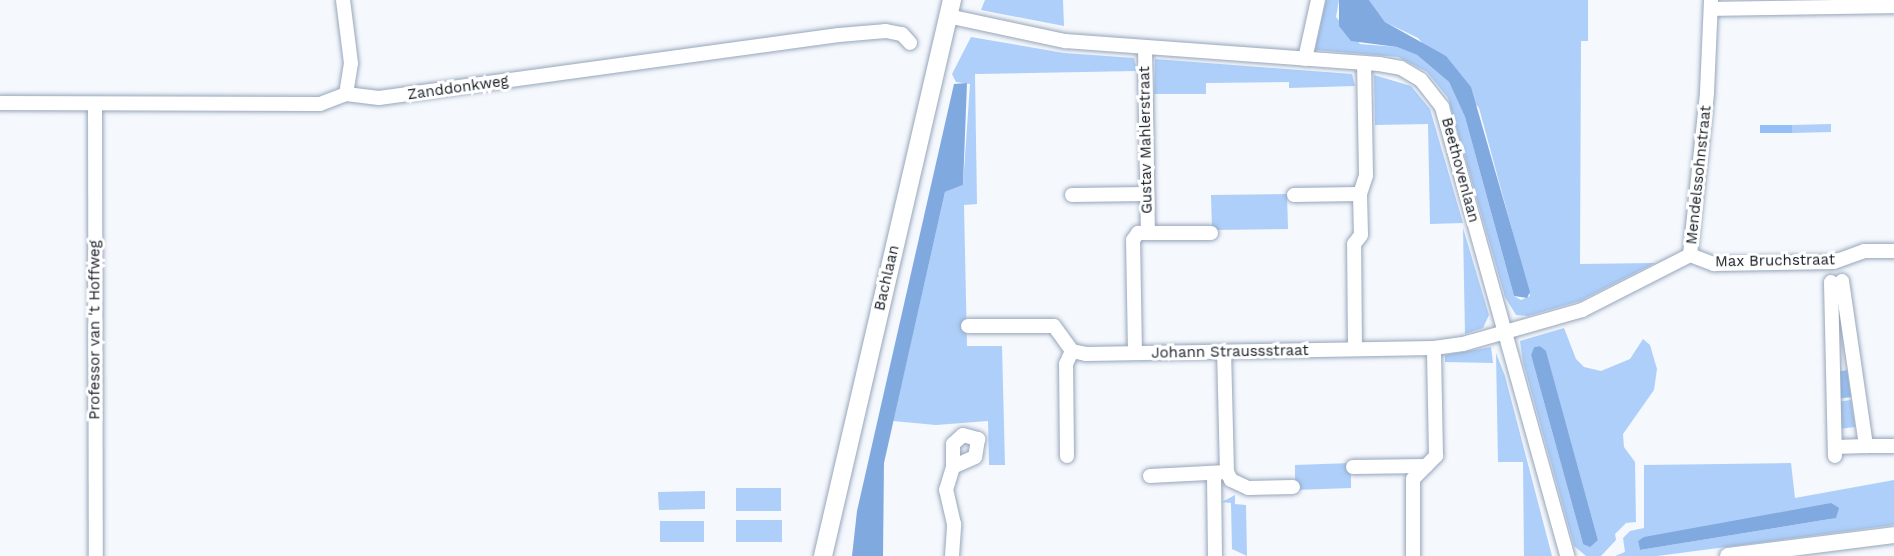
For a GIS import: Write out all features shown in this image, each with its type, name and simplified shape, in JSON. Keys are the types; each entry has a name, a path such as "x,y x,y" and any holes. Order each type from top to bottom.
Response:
{"main road":[{"name":"Bachlaan","path":"824,556 950,8"}],"street":[{"path":"343,0 351,63 346,94"},
{"path":"1305,59 1318,0"},
{"path":"1711,4 1894,6"},
{"name":"Mendelssohnstraat","path":"1504,332 1582,310 1690,255 1711,4"},
{"name":"Beethovenlaan","path":"950,8 1035,36 1144,47 1364,63 1401,68 1414,75 1442,107 1567,556"},
{"name":"Zanddonkweg","path":"0,103 320,104 346,94 378,98 839,35 886,31 902,34 910,43"},
{"name":"Gustav Mahlerstraat","path":"1135,354 1133,240 1143,233 1147,194 1144,47"},
{"path":"1355,349 1353,244 1361,235 1360,194 1366,175 1364,63"},
{"name":"Professor van 't Hoffweg","path":"94,104 96,556"},
{"path":"1072,195 1147,194"},
{"path":"1294,195 1360,194"},
{"path":"1143,233 1210,233"},
{"name":"Max Bruchstraat","path":"1690,255 1714,264 1834,262 1864,250 1894,251"},
{"name":"Max Bruchstraat","path":"1836,281 1838,306 1835,452 1866,446 1894,446"},
{"name":"Max Bruchstraat","path":"1838,306 1866,446"},
{"path":"968,326 1054,326 1072,351 1066,364 1067,456"},
{"name":"Johann Straussstraat","path":"1072,351 1135,354 1434,348 1504,332"},
{"path":"1413,556 1413,479 1436,456 1434,348"},
{"path":"1215,556 1221,474 1224,352"},
{"path":"1353,467 1426,466"},
{"path":"952,556 954,524 946,490 953,467"},
{"path":"1150,476 1221,474 1248,488 1293,487"},
{"path":"1728,556 1773,553 1894,536"}],"shaded area":[{"path":"985,0 1063,0 1064,26 981,10"},
{"path":"1326,0 1339,0 1336,17 1360,44 1397,47 1417,55 1449,82 1465,117 1514,296 1521,300 1530,296 1479,108 1418,38 1385,22 1369,0 1588,0 1588,41 1581,41 1580,264 1655,263 1580,301 1528,316 1516,315 1505,297 1448,98 1427,72 1398,57 1315,50"},
{"path":"1339,0 1369,0 1385,22 1446,56 1471,87 1530,292 1527,298 1514,296 1465,117 1449,82 1417,55 1397,47 1351,41 1339,26"},
{"path":"971,37 1064,53 1134,58 1136,66 1136,71 975,74 977,204 964,205 967,346 1002,346 1005,465 989,465 988,421 936,425 893,421 945,192 963,185 970,84 956,82 952,74"},
{"path":"1155,59 1352,74 1355,86 1289,88 1289,82 1206,83 1206,94 1154,94"},
{"path":"1374,75 1411,86 1430,109 1463,223 1430,224 1428,124 1375,125"},
{"path":"967,83 963,185 945,192 884,463 883,556 852,556 857,511 954,84"},
{"path":"1831,124 1831,132 1792,133 1792,125"},
{"path":"1760,125 1792,125 1792,133 1760,133"},
{"path":"1287,194 1288,229 1212,230 1211,195"},
{"path":"1463,228 1489,315 1483,328 1465,334"},
{"path":"1564,328 1576,359 1584,367 1601,371 1630,359 1643,339 1650,345 1657,369 1654,390 1623,434 1624,447 1635,462 1636,522 1626,523 1615,534 1616,540 1601,556 1586,556 1574,546 1523,362 1520,341","holes":["1540,346 1546,352 1598,540 1583,544 1531,355 1534,347"]},
{"path":"1540,346 1546,351 1598,540 1590,547 1583,544 1531,355 1534,347"},
{"path":"1491,347 1493,363 1445,362 1445,355"},
{"path":"1496,353 1505,376 1552,556 1524,556 1523,462 1498,462"},
{"path":"1847,370 1851,397 1837,399 1837,372"},
{"path":"1851,400 1855,427 1838,429 1837,402"},
{"path":"1351,463 1351,488 1295,490 1295,465"},
{"path":"1791,463 1795,498 1894,480 1894,525 1657,556 1615,556 1625,552 1623,538 1630,531 1644,528 1644,465","holes":["1836,518 1640,550 1638,541"]},
{"path":"736,488 781,488 781,511 736,511"},
{"path":"705,491 705,509 659,510 658,492"},
{"path":"1235,495 1235,504 1246,505 1247,556 1232,549 1231,503 1222,502"},
{"path":"1831,503 1839,508 1836,518 1640,550 1638,541 1644,537"},
{"path":"736,520 782,520 782,542 736,542"},
{"path":"660,521 704,521 704,542 660,542"}]}
